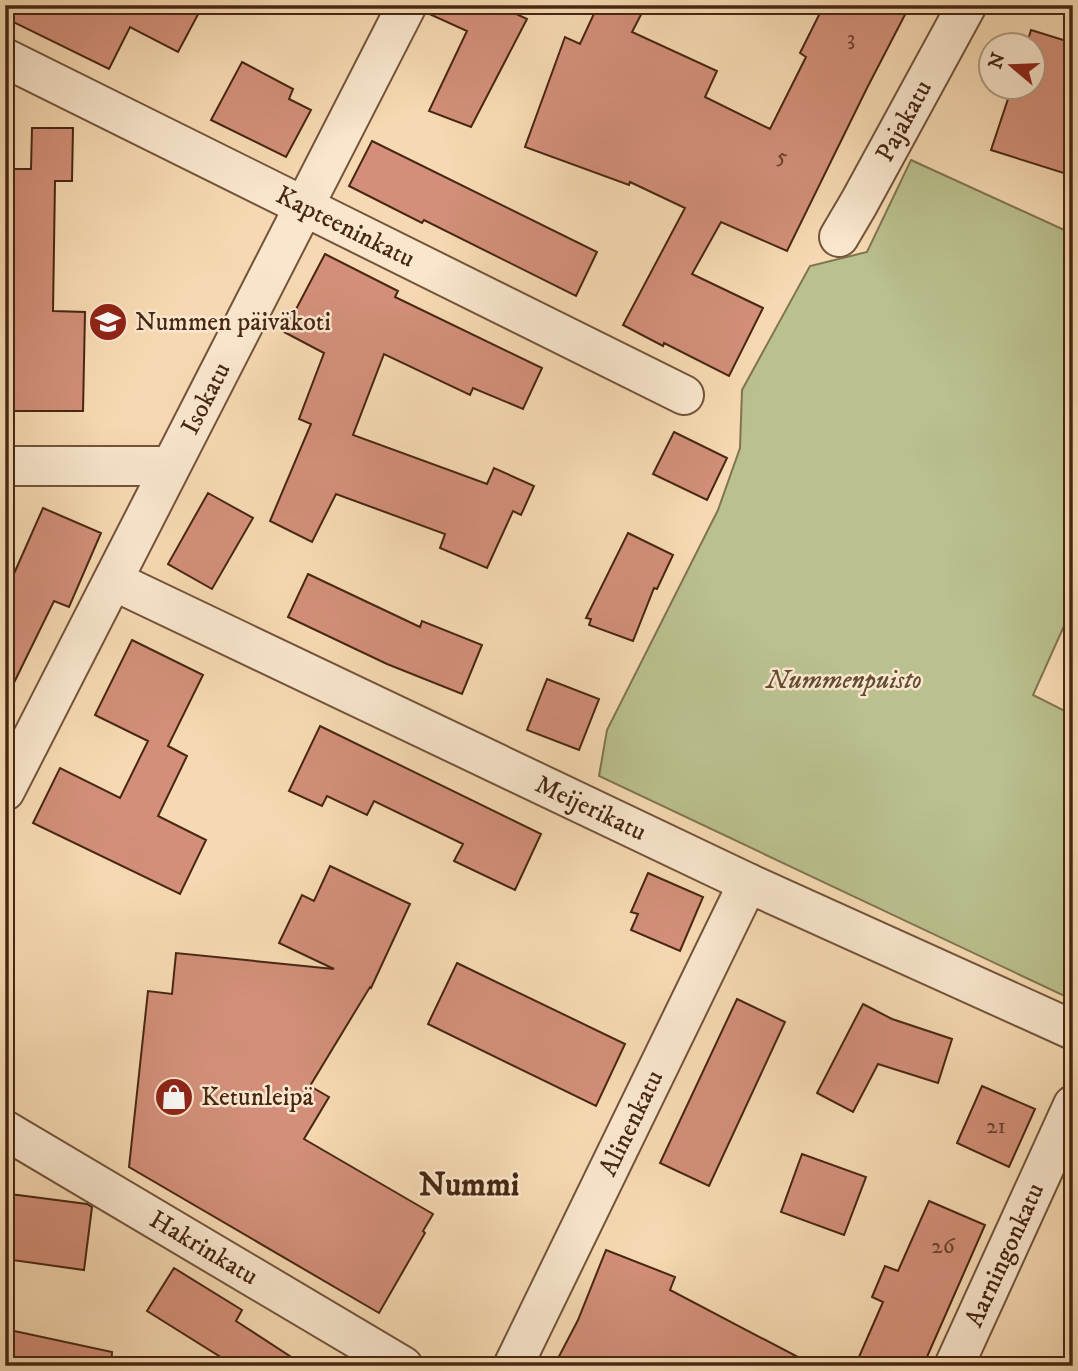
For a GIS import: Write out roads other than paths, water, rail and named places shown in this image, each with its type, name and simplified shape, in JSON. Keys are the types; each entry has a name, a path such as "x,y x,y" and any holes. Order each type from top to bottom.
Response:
{"street":[{"name":"Isokatu","path":"5,791 407,5"},
{"name":"Pajakatu","path":"839,237 967,5"},
{"name":"Kapteeninkatu","path":"5,58 684,395"},
{"path":"5,466 170,466"},
{"name":"Meijerikatu","path":"114,581 748,883 1073,1030"},
{"name":"Alinenkatu","path":"513,1366 748,883"},
{"name":"Aarningonkatu","path":"954,1366 1073,1105"},
{"name":"Hakrinkatu","path":"5,1130 403,1366"}],"place":[{"name":"Nummen päiväkoti","path":"108,322"},
{"name":"Ketunleipä","path":"174,1097"}],"district":[{"name":"Nummi","path":"469,1185"}],"park label":[{"name":"Nummenpuisto","path":"844,680"}]}
